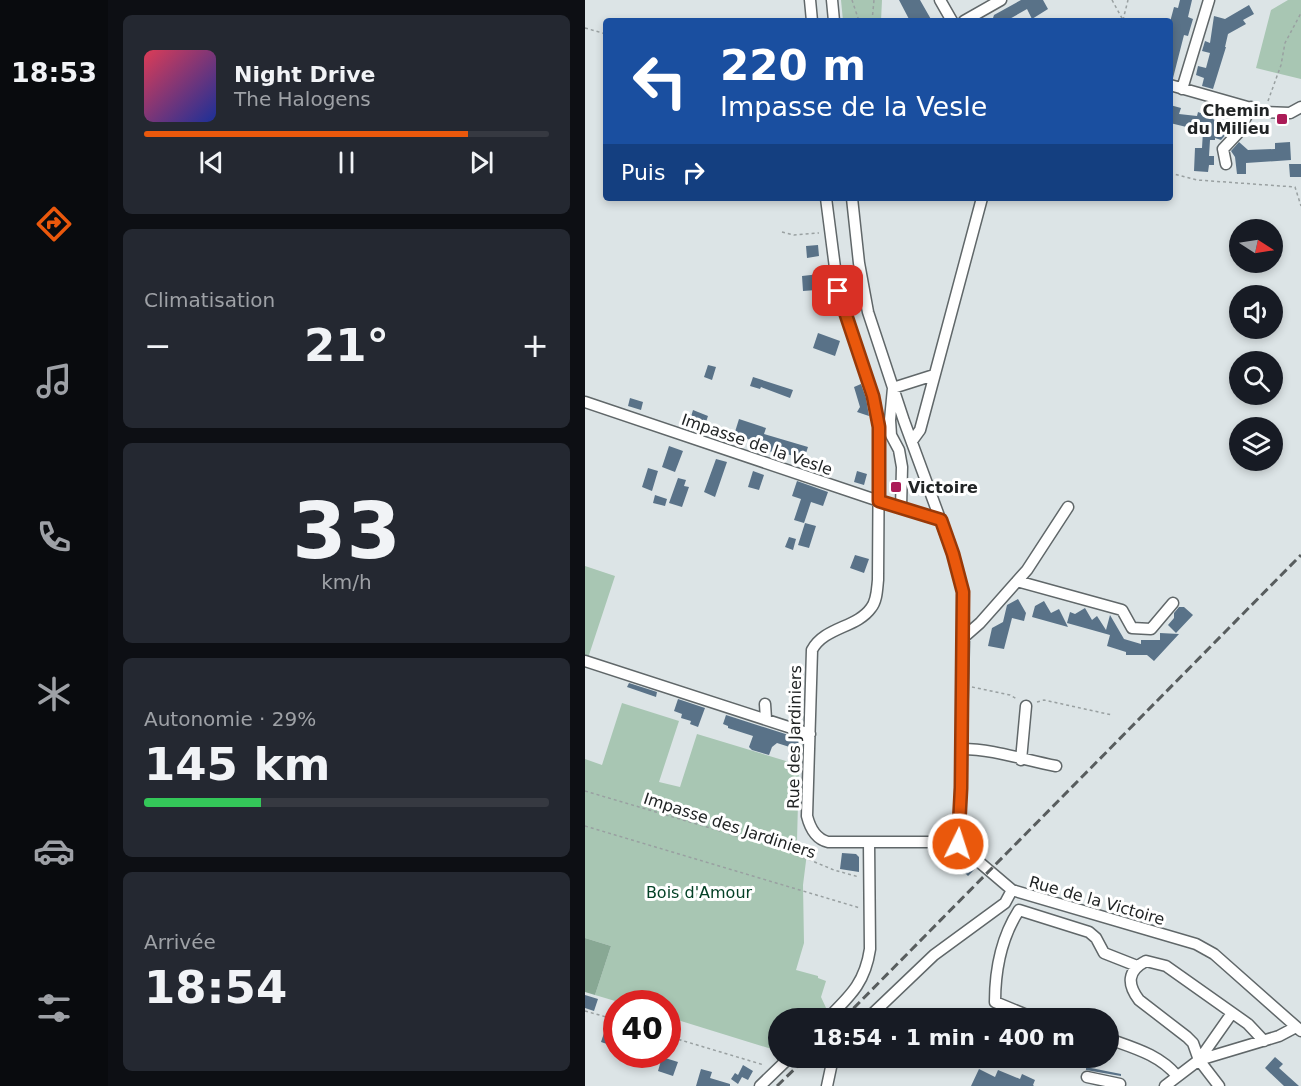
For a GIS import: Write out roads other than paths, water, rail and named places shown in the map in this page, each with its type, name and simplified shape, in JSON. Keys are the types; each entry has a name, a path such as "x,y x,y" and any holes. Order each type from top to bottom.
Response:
{"street":[{"path":"810,0 811,18"},
{"path":"832,0 834,18"},
{"path":"940,0 950,18"},
{"path":"969,18 1001,0"},
{"path":"1182,89 1209,0"},
{"path":"1173,86 1265,112 1290,113 1301,107"},
{"path":"1226,164 1223,149 1238,133 1251,107"},
{"path":"826,201 838,291 873,396 879,427 879,501"},
{"path":"852,201 859,263 868,312 953,554 963,592 964,637 958,844"},
{"path":"912,441 920,430 982,201"},
{"path":"893,388 934,375"},
{"path":"893,388 891,435 899,450 902,467 901,508"},
{"name":"Impasse de la Vesle","path":"585,402 941,520"},
{"path":"921,514 931,492"},
{"name":"Rue des Jardiniers","path":"879,501 876,598 864,615 820,639 812,650 807,809 811,827 817,837 828,842 958,844"},
{"path":"964,637 1027,570 1068,507"},
{"path":"1017,581 1122,610 1132,628 1151,629 1173,603"},
{"path":"585,661 810,734"},
{"path":"765,704 766,719"},
{"path":"1021,760 1026,706"},
{"path":"961,749 981,749 1021,760 1056,766"},
{"path":"838,1008 855,991 863,976 870,949 869,842"},
{"name":"Rue de la Victoire","path":"958,844 1012,890 1196,944 1214,954 1299,1029"},
{"path":"878,1008 934,955 1005,903 1012,890"},
{"path":"1010,1008 995,1002 995,981 1001,951 1010,924 1019,910 1089,932 1096,938 1104,953 1137,966"},
{"path":"1219,1086 1199,1060 1193,1043 1133,993 1130,985 1131,974 1137,966 1146,961 1166,966 1248,1024 1264,1041"},
{"path":"1165,1086 1199,1060 1232,1013"},
{"path":"1199,1060 1299,1029"},
{"path":"1119,1043 1154,1056 1169,1066 1177,1076"},
{"path":"760,1086 778,1068"},
{"path":"827,1086 831,1068"},
{"path":"1086,1077 1105,1084 1120,1084"}],"railway":[{"path":"854,1008 1301,555"},
{"path":"777,1086 796,1068"}],"place":[{"name":"Chemin du Milieu","path":"1282,119"},
{"name":"Victoire","path":"896,487"}],"park label":[{"name":"Bois d'Amour","path":"699,892"}]}
